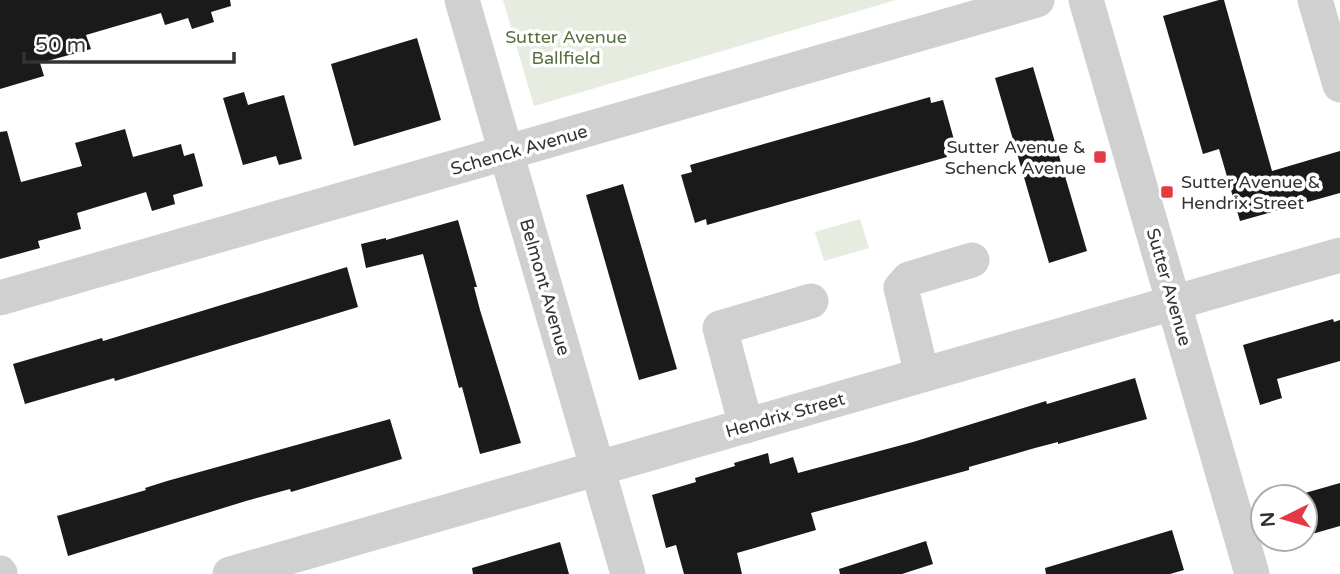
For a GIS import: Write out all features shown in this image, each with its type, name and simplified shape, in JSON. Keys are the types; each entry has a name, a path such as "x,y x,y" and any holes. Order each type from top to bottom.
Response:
{"street":[{"name":"Belmont Avenue","path":"462,0 628,574"},
{"name":"Schenck Avenue","path":"0,298 1037,0"},
{"name":"Sutter Avenue","path":"1086,0 1252,574"},
{"path":"1315,0 1340,85"},
{"name":"Hendrix Street","path":"230,574 1340,255"},
{"path":"922,375 901,288 909,279 972,260"},
{"path":"746,426 720,328 811,301"}],"green space":[{"name":"Sutter Avenue Ballfield","path":"503,0 896,0 534,106"},
{"path":"860,219 869,248 824,261 815,232"}],"building":[{"path":"0,0 230,0 231,6 211,12 214,22 192,29 188,18 165,25 161,13 86,35 91,49 40,63 44,76 0,89"},
{"path":"1224,0 1272,171 1340,151 1340,193 1240,221 1219,149 1203,154 1163,16"},
{"path":"417,38 441,120 354,146 331,64"},
{"path":"1033,67 1087,251 1049,263 995,78"},
{"path":"244,92 248,105 284,95 302,159 279,165 276,156 243,165 223,98"},
{"path":"930,97 931,103 943,100 956,147 945,150 947,157 707,225 706,219 695,223 681,175 692,172 690,165"},
{"path":"125,129 133,157 181,144 184,156 194,153 203,186 173,195 175,204 152,211 146,192 77,213 81,229 38,241 40,248 0,259 0,132 7,131 21,182 82,166 75,143"},
{"path":"623,184 677,369 639,380 586,195"},
{"path":"458,220 477,287 474,287 480,310 521,443 480,454 462,387 459,388 423,254 366,268 361,244 386,240"},
{"path":"347,267 358,307 115,381 114,378 25,404 13,364 102,338 103,341"},
{"path":"1333,319 1334,322 1340,320 1340,361 1277,379 1282,398 1260,405 1243,345"},
{"path":"1135,378 1147,419 1035,448 969,467 969,470 811,513 816,530 737,553 742,574 684,574 676,545 666,548 652,495 696,482 695,478 735,466 734,463 768,453 770,464 793,457 798,473"},
{"path":"390,419 402,459 291,492 290,489 246,501 68,556 57,516 146,490 145,488 167,481"},
{"path":"1340,483 1340,526 1319,532 1319,489"},
{"path":"1172,530 1184,570 1170,574 1046,574 1045,568"},
{"path":"926,541 933,564 902,574 840,574 839,569"},
{"path":"560,542 569,574 473,574 472,568"}],"place":[{"name":"Sutter Avenue & Schenck Avenue","path":"1100,157"},
{"name":"Sutter Avenue & Hendrix Street","path":"1167,192"}]}
